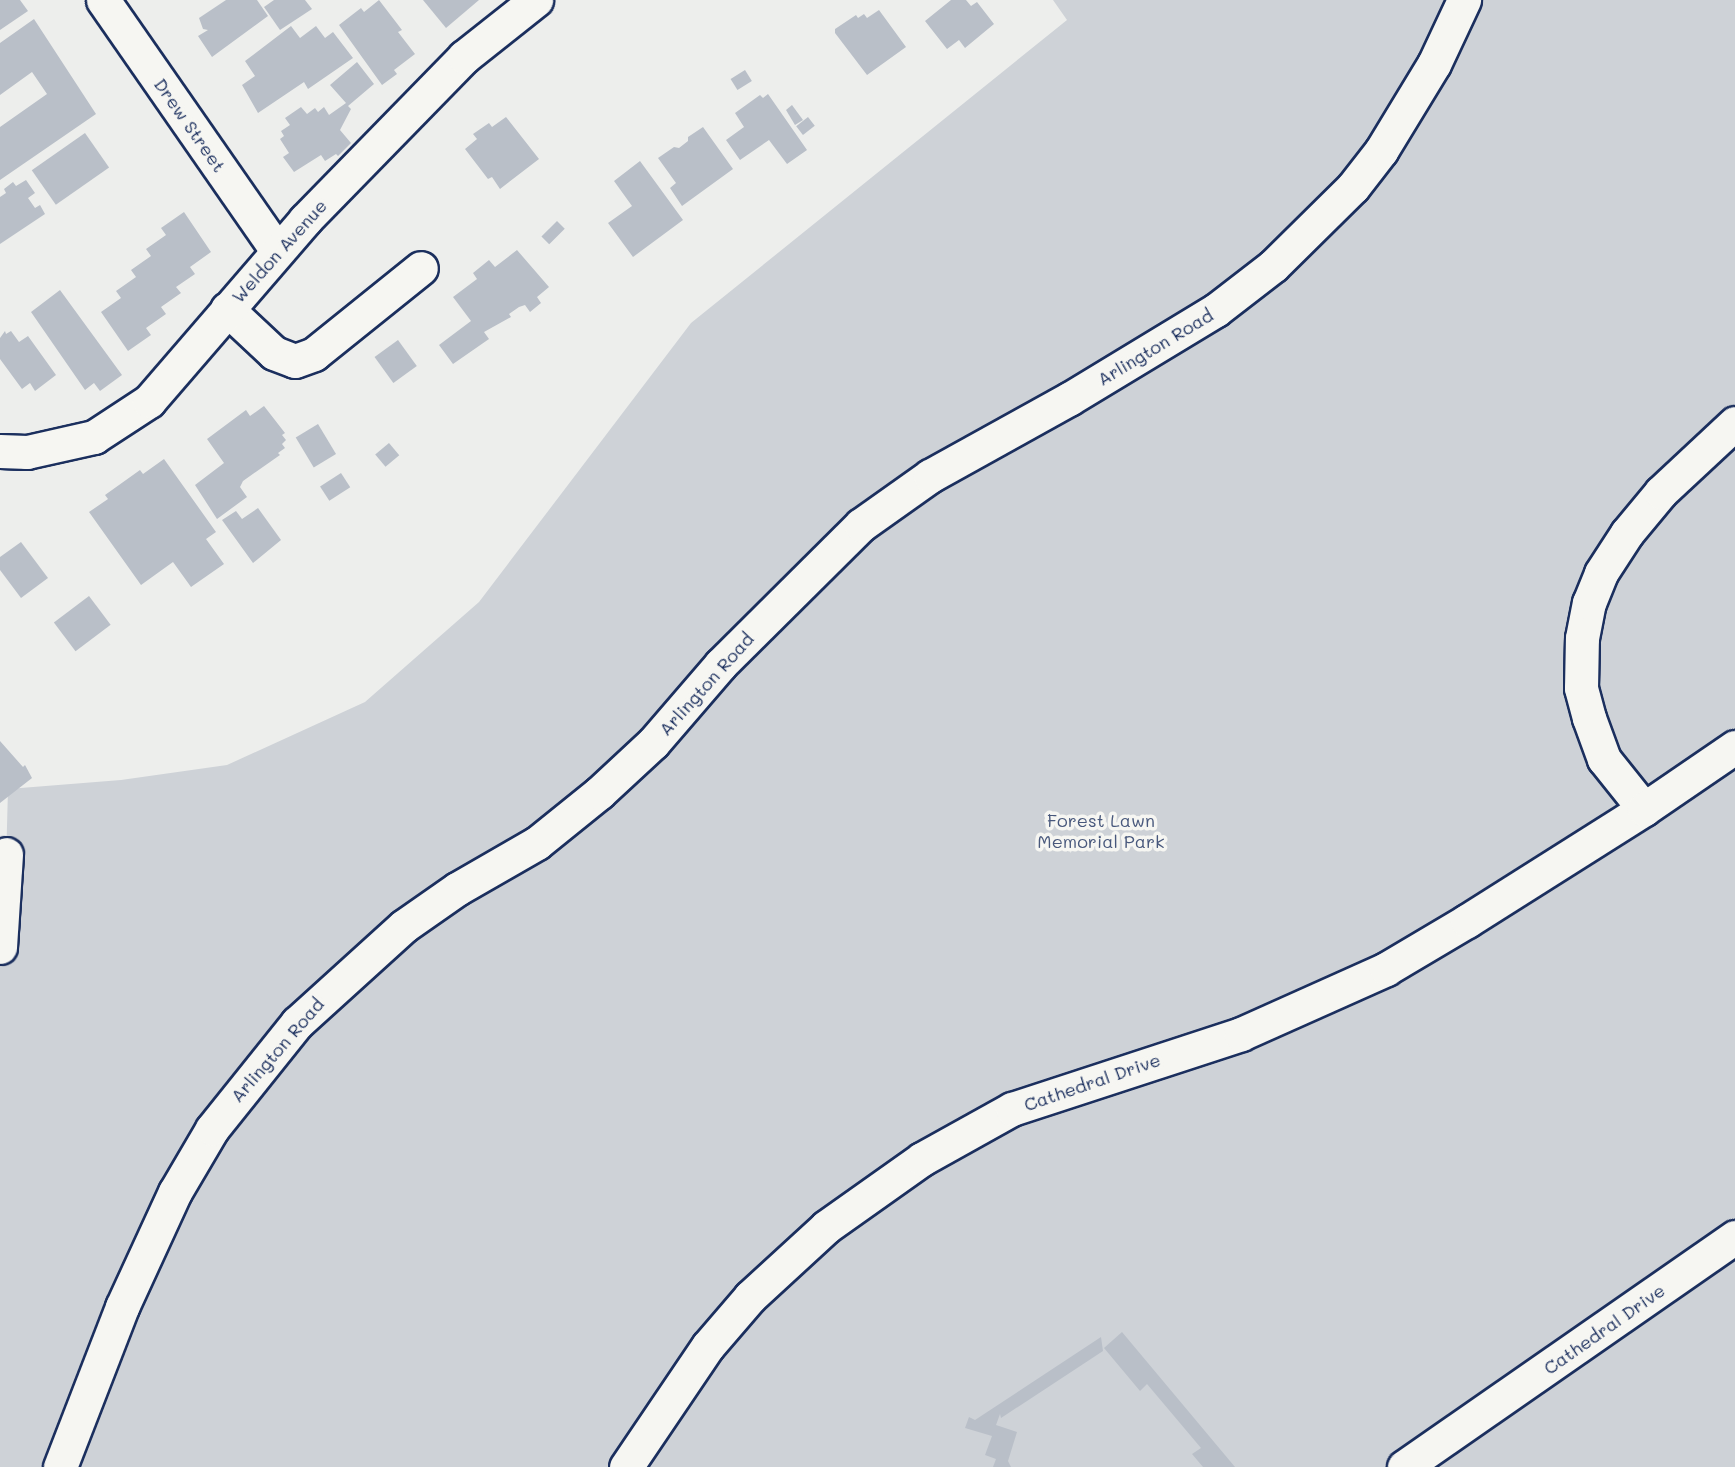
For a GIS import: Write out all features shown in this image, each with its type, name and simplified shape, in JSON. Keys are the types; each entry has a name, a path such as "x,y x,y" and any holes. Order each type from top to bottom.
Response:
{"street":[{"name":"Drew Street","path":"103,0 276,250"},
{"name":"Weldon Avenue","path":"0,451 27,452 94,437 149,401 276,250 464,57 536,0"},
{"name":"Arlington Road","path":"60,1467 122,1307 174,1192 219,1120 297,1023 404,926 457,890 537,843 599,793 653,743 722,664 861,526 930,476 1069,399 1216,310 1273,266 1353,187 1381,151 1434,64 1464,0"},
{"path":"226,309 274,353 295,361 314,354 421,268"},
{"path":"1644,809 1604,759 1589,718 1581,688 1582,638 1588,603 1601,573 1627,533 1661,492 1735,423"},
{"name":"Cathedral Drive","path":"625,1467 708,1346 750,1297 826,1227 922,1159 1013,1109 1241,1034 1386,969 1644,809 1735,747"},
{"path":"0,947 6,854"},
{"name":"Cathedral Drive","path":"1404,1467 1735,1237"}],"green space":[{"name":"Forest Lawn Memorial Park","path":"1053,0 1735,0 1735,1467 0,1467 0,954 4,937 8,789 121,780 227,765 365,702 479,602 691,323 1067,20"}],"building":[{"path":"0,0 20,0 28,11 0,30"},
{"path":"226,0 257,0 268,16 212,57 198,36 208,30 203,29 199,18"},
{"path":"274,0 305,0 312,9 280,30 264,7"},
{"path":"379,0 402,30 398,32 415,54 394,70 397,74 382,85 339,25 361,8 364,12"},
{"path":"423,0 479,0 446,28"},
{"path":"951,0 966,0 971,6 977,2 994,24 965,48 959,40 947,49 925,21"},
{"path":"879,10 906,47 867,75 835,33 835,29 856,15 858,18 864,14 867,18"},
{"path":"34,19 96,114 0,180 0,127 47,94 32,72 0,95 0,43"},
{"path":"291,26 300,38 316,26 325,38 333,32 353,58 308,89 304,82 258,113 242,85 255,76 245,61"},
{"path":"357,62 374,84 348,106 351,109 340,130 351,143 338,156 336,154 325,161 321,155 294,172 283,157 289,153 280,139 284,136 281,131 290,125 285,118 301,107 307,114 315,108 318,112 324,107 329,115 346,103 330,85"},
{"path":"745,70 752,81 737,90 731,79"},
{"path":"768,94 807,150 787,164 769,140 740,160 726,140 744,127 735,113 760,95 763,98"},
{"path":"792,105 803,120 795,125 786,110"},
{"path":"506,117 539,159 500,189 492,177 488,179 465,149 477,139 473,134 489,123 492,127"},
{"path":"808,117 815,126 803,135 796,126"},
{"path":"703,127 733,169 682,206 670,188 676,183 658,158 674,147 679,148 688,141 688,137"},
{"path":"85,133 109,167 56,205 32,170"},
{"path":"640,161 683,220 633,257 608,223 632,206 614,181"},
{"path":"26,180 35,193 28,198 35,208 40,205 45,214 0,244 0,197 6,193 4,189 13,182 16,186"},
{"path":"184,212 211,252 190,267 195,274 176,287 181,293 161,307 166,314 146,328 151,335 128,351 101,312 121,298 116,291 136,277 131,270 151,256 146,249 166,235 161,228"},
{"path":"557,221 565,229 549,244 541,237"},
{"path":"517,250 549,287 537,297 541,303 530,312 525,305 519,307 509,314 511,317 484,332 489,339 453,364 439,345 471,321 453,297 477,279 473,273 489,260 495,267"},
{"path":"60,290 122,375 100,391 94,383 85,390 31,312"},
{"path":"5,331 6,334 11,331 19,342 28,336 56,375 35,391 30,383 22,389 0,359 0,338"},
{"path":"398,340 417,366 393,383 375,357"},
{"path":"264,406 285,433 282,435 286,440 282,444 285,448 278,453 280,455 243,481 240,487 247,497 217,519 195,485 224,463 207,439 246,410 250,416"},
{"path":"318,424 336,454 314,467 296,437"},
{"path":"389,443 399,455 385,467 375,455"},
{"path":"164,459 216,532 206,539 224,564 191,587 173,562 141,585 89,512 108,499 105,495 140,470 143,474"},
{"path":"341,473 350,487 329,501 320,487"},
{"path":"258,508 281,540 253,563 222,520 236,511 242,519"},
{"path":"21,542 48,578 21,598 0,570 0,557"},
{"path":"89,596 111,625 76,651 54,622"},
{"path":"0,741 23,767 25,765 32,778 0,803"},
{"path":"1122,1332 1235,1467 1203,1467 1192,1454 1201,1448 1147,1384 1140,1391 1104,1348"},
{"path":"1101,1337 1103,1351 1001,1418 1000,1414 996,1425 1017,1432 1008,1461 1011,1467 993,1467 996,1459 985,1455 992,1436 965,1428 969,1417 975,1420"}]}
